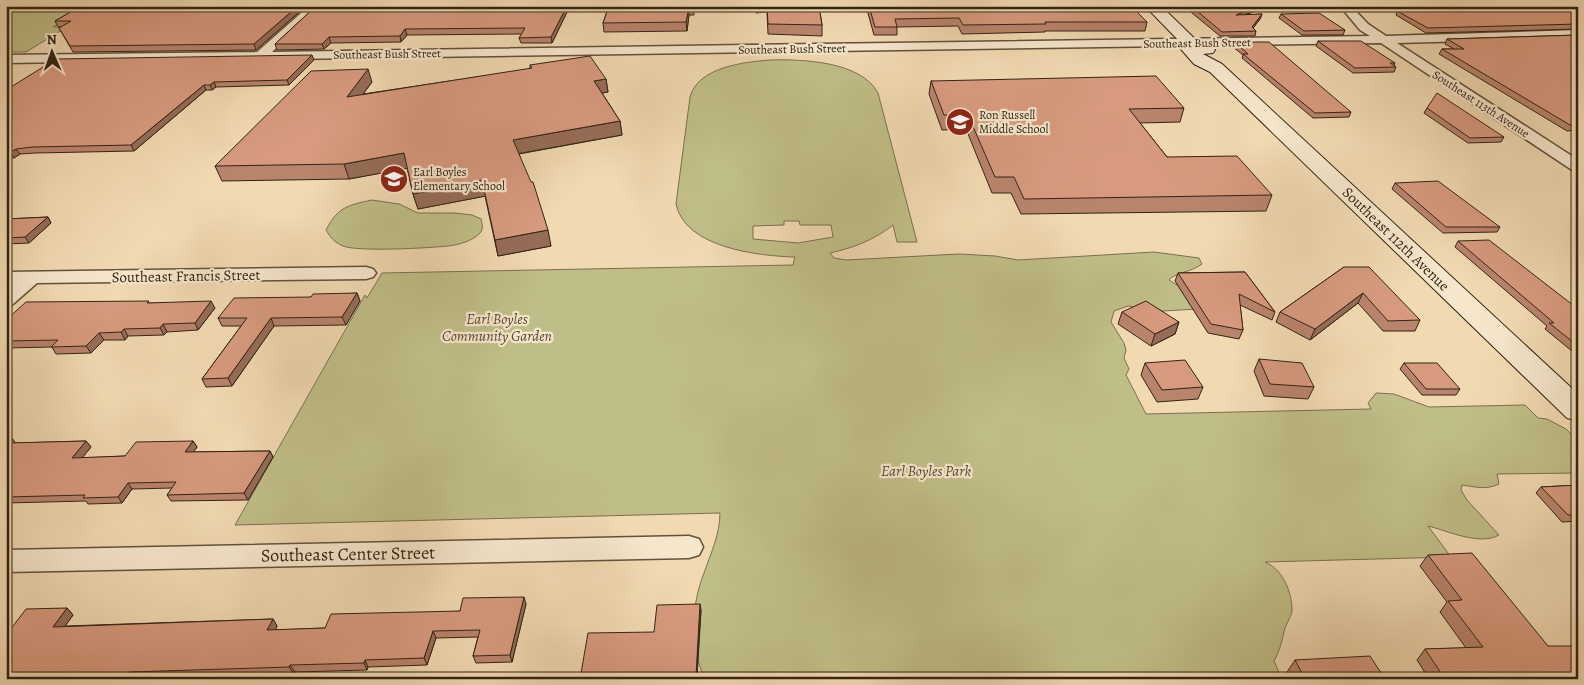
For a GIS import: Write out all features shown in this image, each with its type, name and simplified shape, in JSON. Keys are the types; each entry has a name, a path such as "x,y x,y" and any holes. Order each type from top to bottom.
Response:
{"street":[{"path":"260,56 316,6"},
{"name":"Southeast 112th Avenue","path":"1152,6 1190,43 1188,48 1200,60 1216,68 1578,411"},
{"name":"Southeast 113th Avenue","path":"1346,6 1352,16 1364,27 1578,167"},
{"path":"1571,34 1578,40"},
{"name":"Southeast Bush Street","path":"6,59 1385,40 1571,34"},
{"path":"6,71 26,59"},
{"name":"Southeast Francis Street","path":"6,278 366,273"},
{"path":"6,300 32,278"},
{"name":"Southeast Center Street","path":"6,561 689,547"}],"green space":[{"path":"6,6 90,6 53,27 67,27 26,52 6,52"},
{"name":"Earl Boyles Park","path":"798,60 845,68 870,82 878,93 917,242 897,242 893,225 863,243 830,253 834,258 846,260 959,254 995,256 1018,260 1154,252 1199,258 1202,264 1169,280 1191,294 1198,309 1163,311 1128,306 1114,311 1111,322 1124,343 1126,350 1124,358 1129,369 1126,375 1146,414 1371,409 1368,403 1376,393 1394,394 1429,407 1525,405 1538,418 1547,419 1566,429 1578,441 1578,473 1497,474 1499,484 1494,486 1481,488 1462,485 1461,490 1467,500 1499,535 1483,539 1473,538 1428,526 1451,557 1265,562 1281,575 1288,588 1292,603 1291,614 1274,661 1282,679 705,679 696,654 694,613 696,599 717,536 720,513 235,525 365,295 367,298 382,273 793,265 795,257 744,251 725,247 708,240 693,231 682,219 676,204 690,97 695,87 702,79 723,68 759,61","holes":["784,221 799,221 800,225 831,225 833,237 798,243 753,239 753,226 784,225"]},
{"path":"372,200 399,204 418,213 472,215 481,219 482,229 477,236 465,242 439,247 363,249 343,246 333,240 326,230 335,216 344,208"}],"building":[{"path":"81,6 298,6 254,44 70,46 59,28 71,21 55,21"},
{"path":"316,6 567,6 551,37 519,38 525,28 405,29 400,36 329,37 322,44 275,44"},
{"path":"609,6 693,6 689,7 686,22 603,23"},
{"path":"767,6 819,6 822,25 768,24"},
{"path":"869,6 1131,6 1147,22 1045,22 1046,24 963,25 959,18 895,19 897,27 875,27"},
{"path":"1191,6 1258,6 1236,15 1262,14 1252,27 1256,31 1222,32"},
{"path":"1468,6 1578,6 1578,24 1428,28 1397,11 1478,9"},
{"path":"1319,13 1345,30 1304,31 1281,14"},
{"path":"1578,35 1578,125 1570,125 1442,49 1464,49 1447,39"},
{"path":"1318,41 1361,41 1395,63 1390,63 1396,67 1355,68"},
{"path":"1235,42 1269,42 1351,112 1315,113 1243,54 1248,54"},
{"path":"312,55 287,80 214,82 210,85 204,85 131,145 32,147 6,152 6,90 56,59"},
{"path":"590,56 606,79 594,81 620,121 513,140 531,182 533,182 548,230 495,240 482,180 413,194 404,153 344,164 215,166 311,71 368,69 347,97 532,68 530,65"},
{"path":"1156,76 1184,108 1129,109 1167,157 1237,156 1272,195 1024,199 1014,177 995,177 968,115 944,115 931,81"},
{"path":"1437,93 1504,137 1470,138 1427,108"},
{"path":"1438,181 1500,227 1446,227 1395,183"},
{"path":"48,217 25,237 6,238 6,219"},
{"path":"1489,240 1578,309 1578,346 1549,323 1554,323 1458,241"},
{"path":"1344,267 1369,267 1420,320 1388,321 1363,293 1315,329 1280,312"},
{"path":"1245,272 1275,312 1239,294 1243,330 1211,324 1178,273"},
{"path":"357,293 342,317 271,318 228,378 202,379 247,318 218,318 234,298 311,297 313,294"},
{"path":"149,301 147,303 211,301 195,323 163,324 160,328 124,329 121,332 99,333 86,346 51,347 58,340 6,341 6,320 26,302"},
{"path":"1146,301 1179,322 1155,334 1122,312"},
{"path":"1259,359 1302,363 1314,387 1270,384"},
{"path":"1185,360 1203,387 1162,390 1145,363"},
{"path":"1404,363 1437,363 1460,389 1426,389"},
{"path":"6,438 12,438 8,443 86,441 72,458 125,456 136,442 193,441 185,452 270,451 244,493 167,495 176,482 128,483 118,497 83,498 85,495 6,497"},
{"path":"1578,485 1578,515 1568,515 1541,487"},
{"path":"1472,553 1548,646 1578,646 1578,679 1445,679 1425,649 1483,647 1448,601 1462,600 1428,555"},
{"path":"524,597 510,655 473,656 480,630 433,631 424,658 365,660 364,663 290,665 289,667 129,672 124,679 6,679 6,630 10,630 26,609 67,608 53,627 273,619 267,630 325,628 331,614 460,611 463,598"},
{"path":"700,604 696,676 580,679 588,633 654,632 657,605"},
{"path":"1370,656 1385,679 1305,679 1295,660"}],"place":[{"name":"Ron Russell Middle School","path":"960,122"},
{"name":"Earl Boyles Elementary School","path":"394,179"}],"park label":[{"name":"Earl Boyles Community Garden","path":"497,328"}]}
